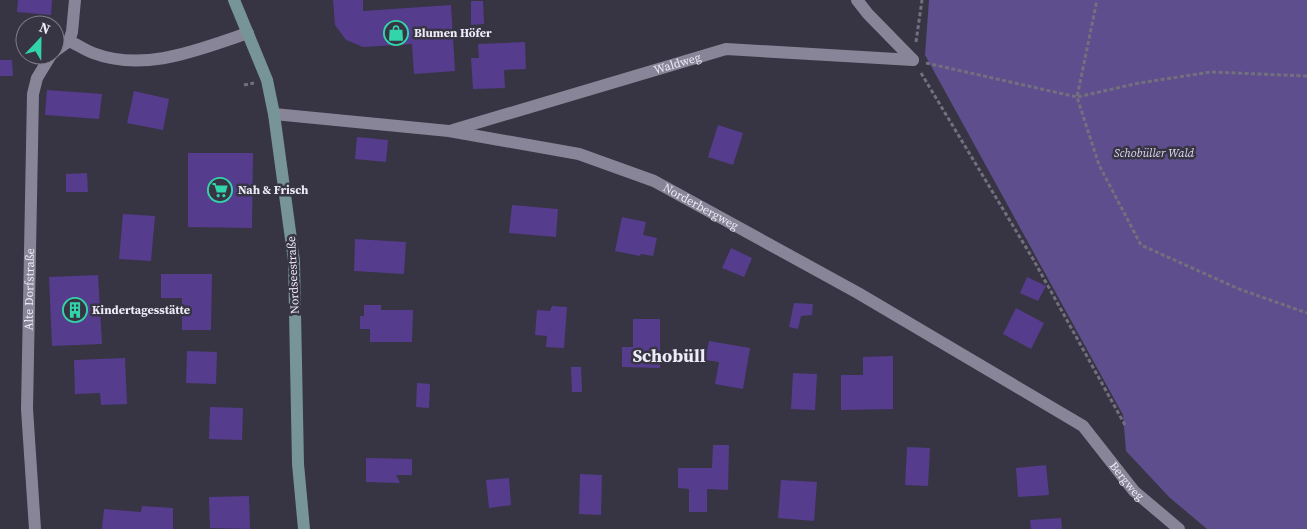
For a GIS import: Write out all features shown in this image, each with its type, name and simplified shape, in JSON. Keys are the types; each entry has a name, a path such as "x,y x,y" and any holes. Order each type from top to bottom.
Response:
{"main road":[{"name":"Nordseestraße","path":"234,0 267,80 274,114 294,261 298,464 304,529"}],"street":[{"path":"65,45 69,42 72,32 75,0"},
{"path":"857,0 868,14 913,60"},
{"path":"69,42 94,53 149,60 184,54 248,33"},
{"name":"Waldweg","path":"449,131 726,50 913,60"},
{"name":"Alte Dorfstraße","path":"35,529 27,409 32,94 36,78 44,65"},
{"name":"Norderbergweg","path":"274,114 449,131 579,154 654,181 858,293 1083,426"},
{"name":"Bergweg","path":"1083,426 1134,491 1179,529"}],"path":[{"path":"922,0 913,60 1033,259 1125,425"},
{"path":"1097,0 1077,97 1099,165 1141,245 1239,290 1307,313"},
{"path":"913,60 1077,97 1139,82 1210,72 1307,76"}],"green space":[{"name":"Schobüller Wald","path":"929,0 1307,0 1307,529 1207,529 1169,497 1126,451 1123,415 925,55"}],"building":[{"path":"18,0 52,0 51,15 17,12"},
{"name":"Blumen Höfer","path":"333,0 363,0 363,11 451,5 455,71 414,74 412,44 363,47 346,40 335,25"},
{"path":"471,1 483,1 484,24 471,25"},
{"path":"525,42 526,69 504,70 505,88 473,89 471,58 479,58 478,44"},
{"path":"0,60 12,60 13,76 0,76"},
{"path":"47,90 102,94 99,119 45,115"},
{"path":"134,91 169,99 163,130 127,123"},
{"path":"718,125 743,133 733,165 708,157"},
{"path":"357,137 388,140 386,162 355,159"},
{"name":"Nah & Frisch","path":"188,153 253,153 252,228 188,227"},
{"path":"87,173 88,192 66,192 66,174"},
{"path":"512,205 558,209 556,237 509,233"},
{"path":"123,214 155,216 151,261 119,259"},
{"path":"622,217 646,222 643,235 657,238 653,256 641,254 640,256 615,251"},
{"path":"355,239 406,242 404,274 354,271"},
{"path":"731,248 752,258 744,277 722,268"},
{"path":"161,274 212,274 211,330 182,330 182,298 161,298"},
{"name":"Kindertagesstätte","path":"98,275 102,344 52,346 49,277"},
{"path":"1027,277 1046,286 1038,301 1020,293"},
{"path":"794,303 813,304 812,315 801,316 798,329 789,327"},
{"path":"364,305 381,305 381,310 413,310 412,342 370,342 370,329 360,329 360,316 364,316"},
{"path":"552,306 567,307 564,348 546,347 547,336 535,335 537,310 550,311"},
{"path":"1016,308 1044,323 1031,349 1003,334"},
{"path":"633,319 660,319 660,368 622,367 622,347 633,347"},
{"path":"709,341 750,348 743,389 715,384 719,362 705,360"},
{"path":"187,351 217,352 216,384 186,383"},
{"path":"893,356 893,409 841,410 841,375 863,375 863,357"},
{"path":"125,358 127,404 101,405 100,393 75,394 74,360"},
{"path":"571,367 581,367 582,392 572,392"},
{"path":"793,373 817,374 815,410 791,409"},
{"path":"417,383 430,384 429,408 416,407"},
{"path":"210,407 243,408 242,440 209,439"},
{"path":"713,445 729,445 728,490 707,489 707,512 689,512 689,489 678,488 678,468 712,468"},
{"path":"907,447 930,448 928,486 905,485"},
{"path":"366,458 412,459 412,475 396,475 400,483 366,482"},
{"path":"1046,465 1049,495 1018,497 1016,468"},
{"path":"580,474 602,475 601,515 579,514"},
{"path":"509,478 511,505 489,508 486,480"},
{"path":"781,480 817,482 814,521 778,518"},
{"path":"249,496 250,529 210,528 209,497"},
{"path":"142,506 173,508 173,529 102,529 104,509 141,512"},
{"path":"1061,518 1062,529 1031,529 1030,520"}],"place":[{"name":"Blumen Höfer","path":"396,33"},
{"name":"Nah & Frisch","path":"220,190"},
{"name":"Kindertagesstätte","path":"75,310"}],"district":[{"name":"Schobüll","path":"669,356"}]}
